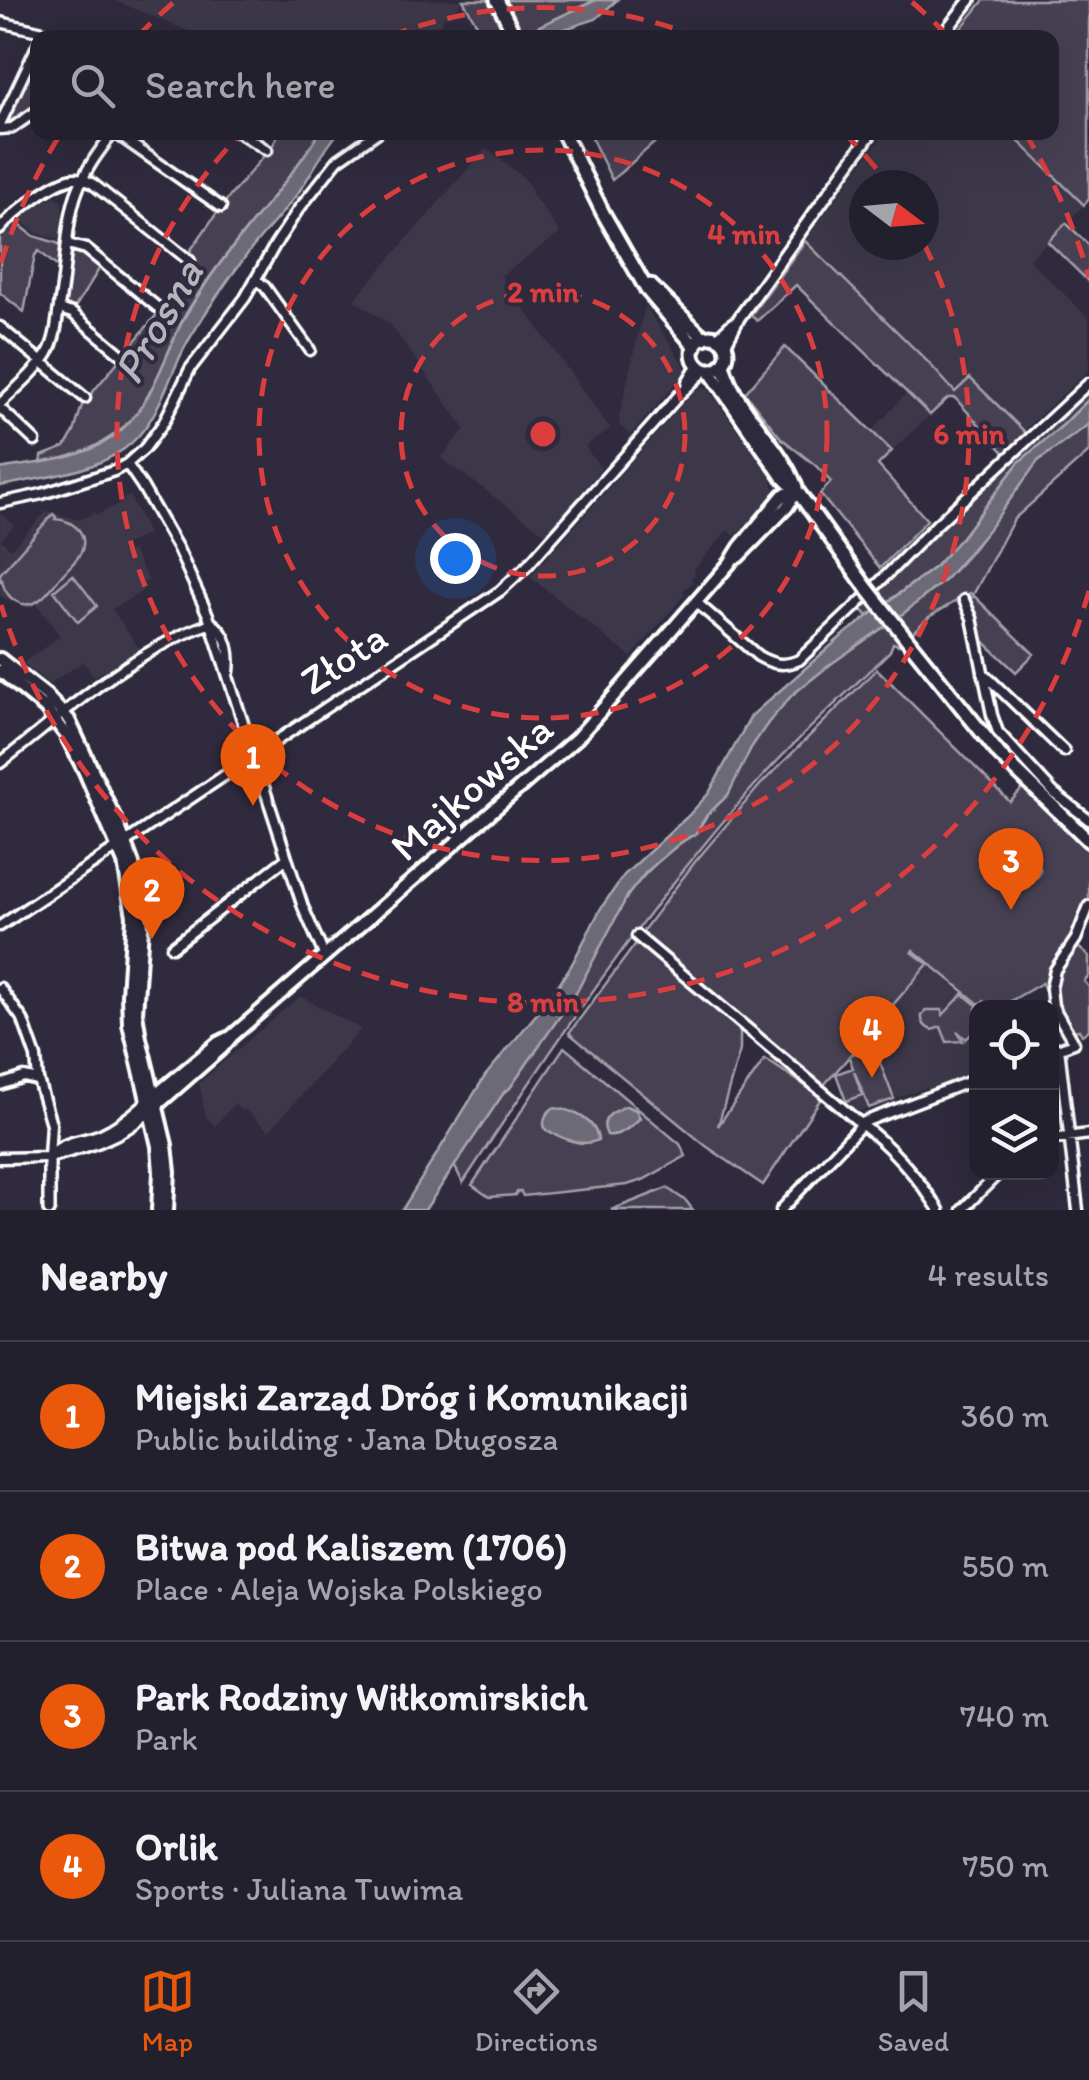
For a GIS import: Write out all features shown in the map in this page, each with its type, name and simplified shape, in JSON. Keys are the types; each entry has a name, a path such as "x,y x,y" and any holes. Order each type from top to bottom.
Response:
{"main road":[{"path":"497,0 512,30"},
{"path":"567,140 611,228 658,304 727,355 723,364 736,394 786,465 797,491"},
{"path":"710,342 694,354 866,587 1000,755 1089,841"},
{"path":"705,368 723,364"},
{"name":"Majkowska","path":"152,1104 218,1043 232,1036 325,958 577,738 730,563 783,495 797,491"},
{"path":"0,659 46,695 122,844 134,916 129,1024 168,1154 167,1210"},
{"path":"0,672 60,717"},
{"path":"152,1104 160,1162 158,1210"}],"street":[{"path":"946,30 970,0"},
{"path":"0,22 30,34"},
{"path":"30,60 0,127 12,128 30,116"},
{"path":"35,441 0,406 41,362 52,344 73,202 82,179 108,140"},
{"path":"125,140 221,207"},
{"path":"251,140 267,150"},
{"path":"0,503 42,494 127,464 155,436 190,369 245,298 282,233 326,174 366,140"},
{"path":"710,342 739,318 866,140"},
{"path":"0,229 20,209 67,180 82,179 190,261"},
{"path":"68,244 86,248 157,307"},
{"path":"256,279 310,350"},
{"path":"59,309 72,313 123,356"},
{"path":"0,326 85,398"},
{"name":"Złota","path":"0,926 509,584 705,368"},
{"path":"696,602 758,656 779,665 798,660 1089,384"},
{"path":"127,464 178,549 212,623 310,925 325,958"},
{"path":"964,600 972,618 998,732 1054,793 1089,820"},
{"path":"0,763 164,642 212,623"},
{"path":"983,673 1064,751"},
{"path":"172,947 288,858"},
{"path":"1052,1000 1053,975 1076,939 1089,906"},
{"path":"637,936 891,1148 939,1210"},
{"path":"0,988 26,1026 38,1062 38,1080 51,1135 49,1210"},
{"path":"1059,1015 1074,1043 1059,1048"},
{"path":"1059,1072 1078,1210"},
{"path":"0,1085 28,1076 38,1080"},
{"path":"781,1210 860,1124 969,1081"},
{"name":"Majkowska","path":"49,1157 99,1144 131,1126 152,1104"},
{"name":"Majkowska","path":"49,1157 63,1145 104,1133 152,1104"},
{"path":"131,1126 145,1128 156,1136"},
{"path":"1059,1137 1089,1134"},
{"path":"51,1135 63,1145"},
{"path":"0,1158 49,1157"},
{"path":"962,1210 992,1180"}],"shaded area":[{"path":"113,0 463,0 451,16 443,17 442,23 429,30 186,30"},
{"path":"463,0 488,0 504,30 480,30"},
{"path":"502,0 596,0 531,30 517,30"},
{"path":"596,0 617,0 596,19 562,30 531,30"},
{"path":"984,0 1089,0 1089,199 1084,205 1017,140 1059,140 1059,30 960,30"},
{"path":"30,69 30,112 11,126 4,122"},
{"path":"276,140 314,140 198,294 139,410 100,444 41,463 42,456 65,447 82,405 167,302 194,257 190,251"},
{"path":"314,140 333,140 210,307 182,352 155,412 136,438 96,464 0,486 0,469 84,452 123,428 144,402 183,319 205,285"},
{"path":"592,140 658,140 612,180"},
{"path":"879,140 1017,140 1084,205 1029,260 1089,318 1089,370 1023,431 970,379 956,393 805,241 849,181 849,260 939,260 939,170 857,170"},
{"path":"486,148 523,177 559,231 501,276 611,430 585,446 601,469 549,534 441,458 465,429 391,325 354,300"},
{"path":"56,196 62,201 63,233 57,239 36,233 21,221 21,213"},
{"path":"13,220 34,236 63,248 60,269 39,251 35,255 24,312 0,293 0,234"},
{"path":"1066,223 1089,245 1089,282 1048,242"},
{"path":"805,241 955,392 970,378 1029,436 1007,456 955,398 948,398 930,415 796,285 757,321 751,315"},
{"path":"78,250 79,255 80,251 101,266 74,309 64,304 72,251"},
{"path":"645,305 687,370 631,435 620,426 619,417"},
{"path":"785,347 892,451 878,465 927,520 880,568 820,494 831,482 781,438 745,393"},
{"path":"1089,387 1089,399 1019,462 935,567 868,616 862,610 865,604 889,576"},
{"path":"708,389 770,476 775,491 735,536 727,531 694,569 695,575 690,578 693,582 683,591 685,594 631,657 530,577 695,390"},
{"path":"907,392 930,415 892,451 872,431"},
{"path":"1089,399 1089,424 1038,461 946,579 792,695 768,723 728,795 707,815 696,833 646,872 628,895 576,993 425,1210 402,1210 485,1076 549,999 624,875 709,793 751,716 842,636 935,567 1019,462"},
{"path":"1089,424 1089,452 1014,519 973,595 970,593 929,617 899,645 893,643 890,651 755,785 638,928 463,1183 454,1165 510,1088 628,895 659,861 696,833 779,709 829,664 945,579 970,553 1034,465"},
{"path":"130,496 148,534 124,545 128,553 132,551 149,580 143,583 146,587 140,593 112,609 141,651 107,676 103,671 94,677 83,662 49,684 23,663 60,636 36,603 30,609 0,596 0,513 14,525 1,540 11,549 47,511 79,520"},
{"path":"53,514 55,519 72,524 80,532 82,550 42,598 29,604 17,602 7,593 0,574"},
{"path":"73,575 97,606 78,622 54,591"},
{"path":"973,595 1034,654 1016,672 982,640 978,641 969,603"},
{"path":"877,669 1010,802 1024,787 1066,831 1069,827 1089,845 1089,900 1072,942 1089,956 1089,976 1084,981 1089,987 1089,1030 1082,1035 1079,1030 1074,1031 1075,1036 1069,1038 1059,1021 1059,1000 1049,1000 1042,983 1012,1000 974,1000 913,950 928,964 850,1055 874,1047 894,1099 869,1108 854,1071 862,1095 846,1101 836,1074 853,1068 849,1057 823,1086 642,932 761,784"},
{"path":"1010,837 1020,842 1040,868 1037,877 1004,850 1004,841"},
{"path":"637,942 740,1028 740,1050 718,1126 765,1059 822,1097 763,1185 706,1146 569,1033"},
{"path":"928,964 963,994 943,1015 966,1039 969,1036 969,1075 855,1113 845,1103 835,1076 852,1067 849,1056"},
{"path":"963,994 970,1000 969,1036 966,1039 957,1031 963,1041 947,1042 941,1027 932,1030 923,1023 926,1010 942,1010 943,1015"},
{"path":"300,996 361,1029 269,1131 234,1104 215,1126 206,1117 199,1083"},
{"path":"564,1047 680,1144 686,1156 627,1185 489,1197 472,1185"},
{"path":"626,1106 636,1110 640,1118 621,1133 607,1135 606,1120"},
{"path":"553,1108 582,1117 593,1127 598,1140 579,1142 546,1130 545,1118"},
{"path":"667,1188 693,1210 611,1210"}],"place":[{"name":"Miejski Zarząd Dróg i Komunikacji","path":"253,806"},
{"name":"Park Rodziny Wiłkomirskich","path":"1011,910"},
{"name":"Bitwa pod Kaliszem (1706)","path":"152,939"},
{"name":"Orlik","path":"872,1078"}],"water label":[{"name":"Prosna","path":"157,321"}]}
